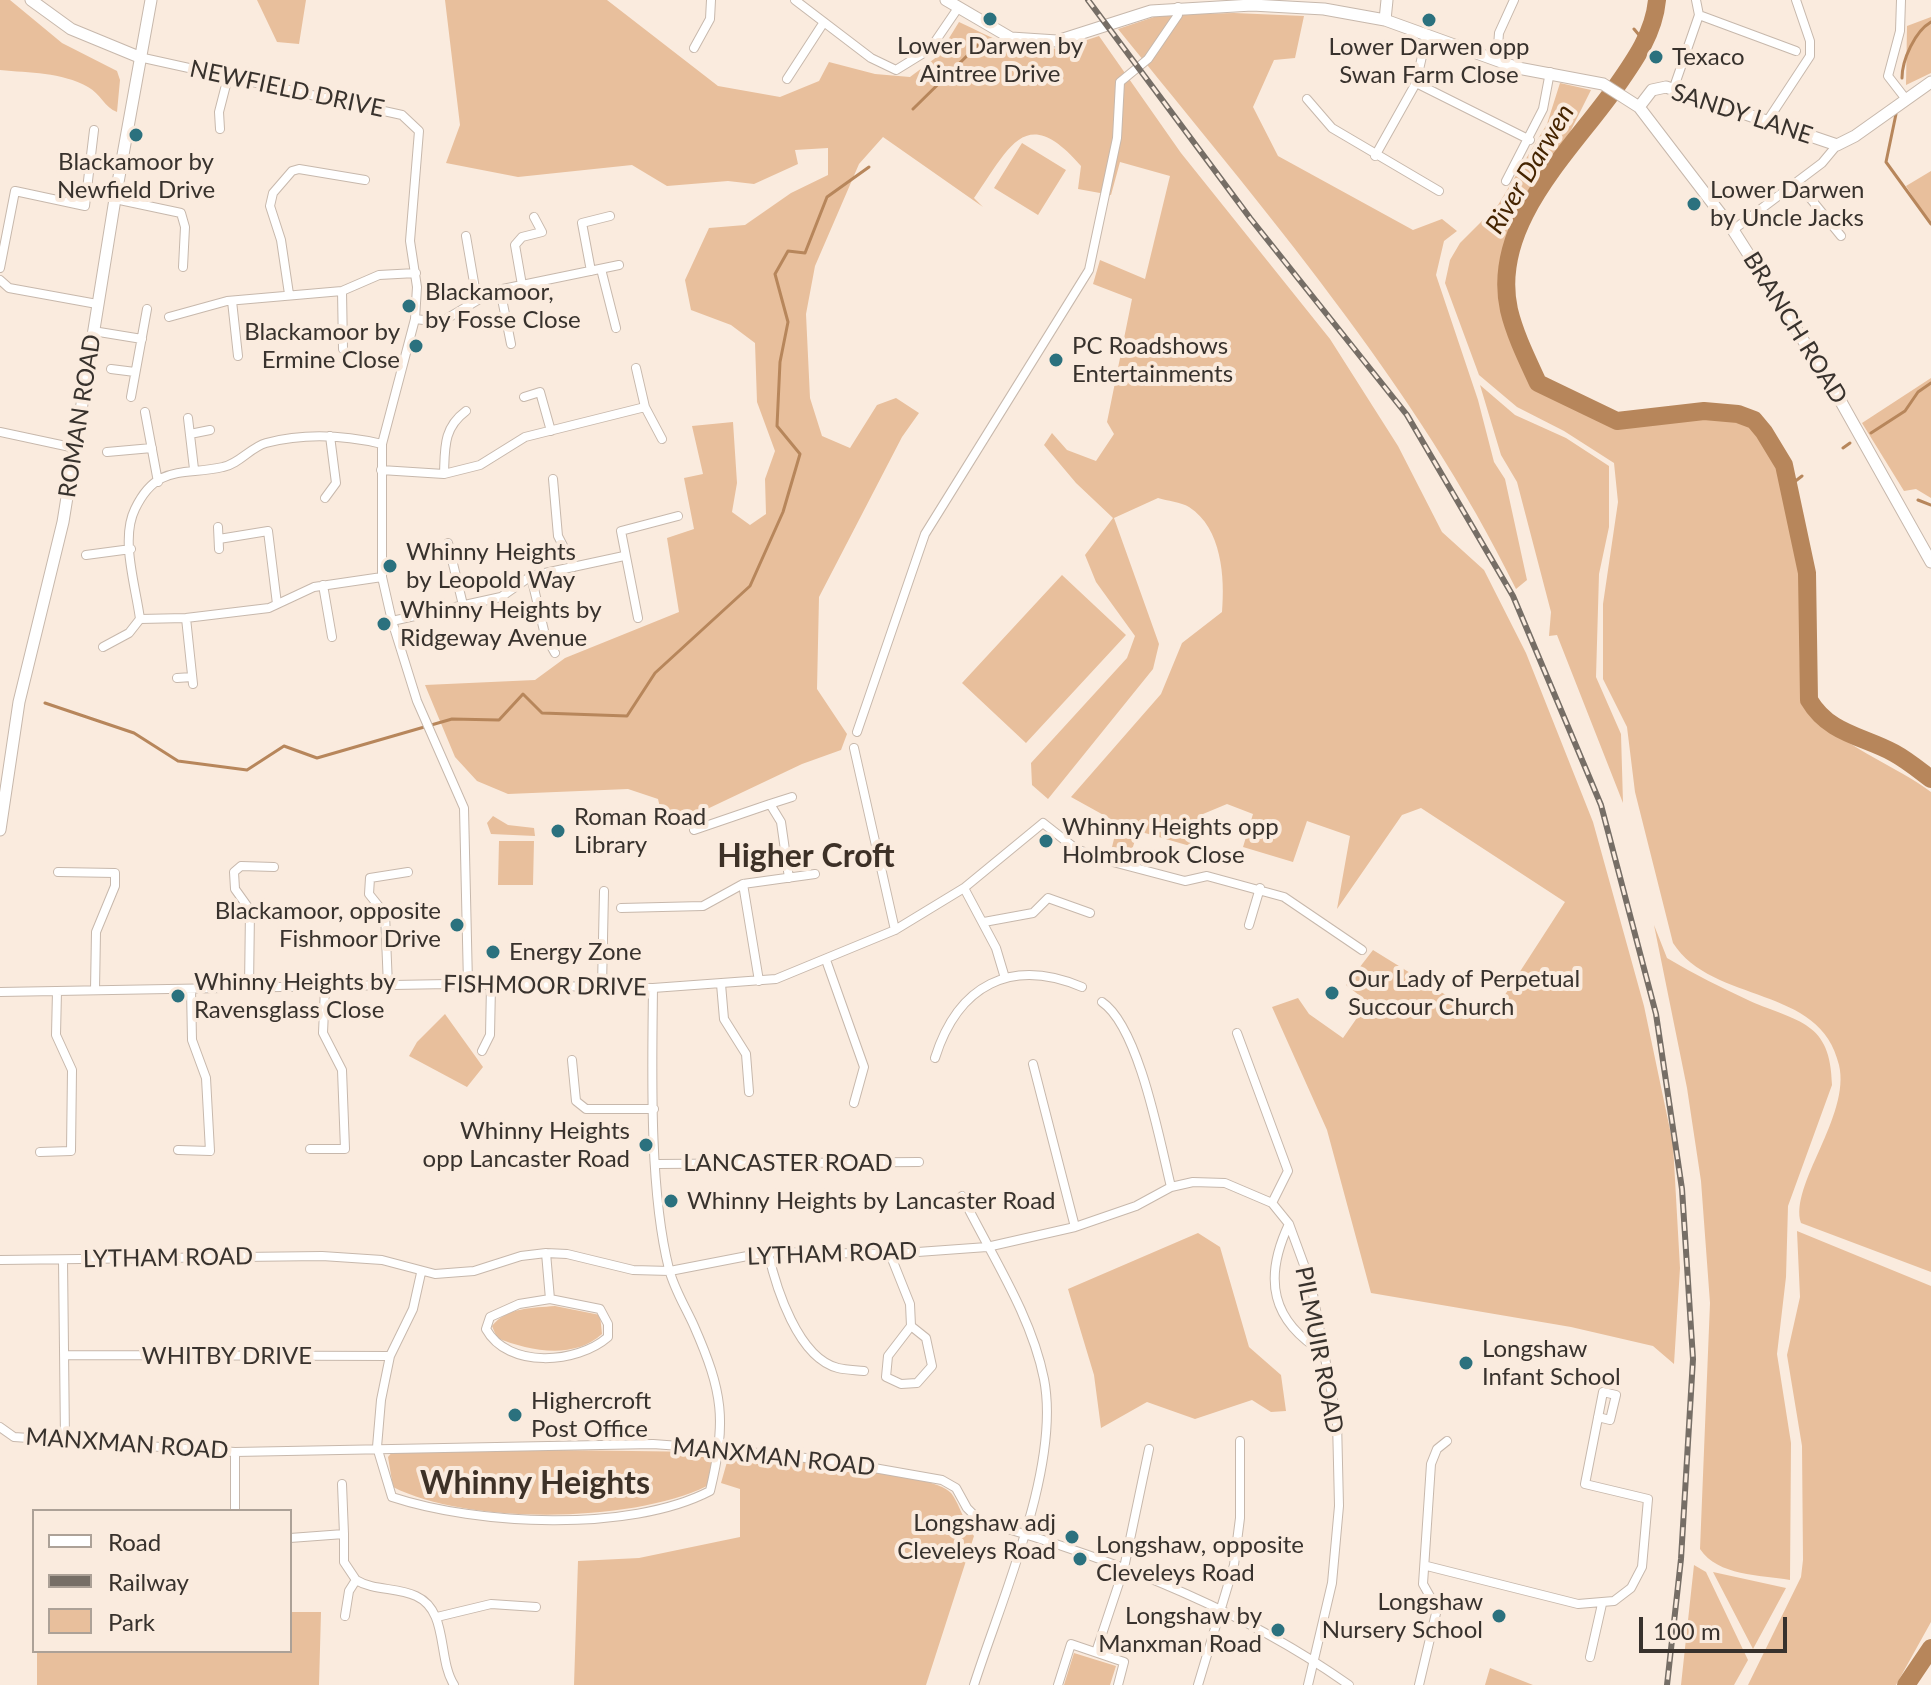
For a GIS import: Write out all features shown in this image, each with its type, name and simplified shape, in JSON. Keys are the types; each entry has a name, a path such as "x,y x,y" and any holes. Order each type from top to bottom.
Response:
{"street":[{"path":"31,0 71,29 139,57"},
{"name":"ROMAN ROAD","path":"0,830 19,702 63,522 97,304 151,0"},
{"path":"694,48 710,19 711,0"},
{"path":"795,0 871,58 896,70 930,49 958,8"},
{"path":"946,0 1011,38 1057,41 1076,37 1123,18 1178,7 1283,5 1385,20 1518,68 1606,85 1639,107"},
{"path":"1385,20 1387,0"},
{"path":"1673,90 1699,15 1696,0"},
{"path":"1766,123 1810,56 1810,41 1796,0"},
{"path":"1901,0 1900,31 1888,76 1905,98"},
{"path":"1497,60 1499,33 1510,2"},
{"path":"857,732 925,534 1089,270 1117,138 1120,82 1148,59 1178,15 1178,7"},
{"path":"1699,15 1796,51"},
{"path":"787,79 824,22"},
{"path":"1375,156 1416,83 1427,34"},
{"name":"NEWFIELD DRIVE","path":"139,57 402,115 414,122 421,144 411,215 411,251 416,273 415,319 382,444 382,577 417,701 464,808 468,984"},
{"path":"1506,181 1530,140 1543,109 1550,72"},
{"path":"220,129 219,112 228,77"},
{"name":"SANDY LANE","path":"1639,107 1655,88 1673,90 1837,145 1855,136 1931,82"},
{"path":"1416,83 1530,140"},
{"path":"1307,99 1332,128 1439,191"},
{"name":"BRANCH ROAD","path":"1639,107 1733,230 1831,384 1931,562"},
{"path":"0,268 15,191 85,206 94,130"},
{"path":"1733,230 1822,163 1837,145"},
{"path":"289,294 281,240 270,206 273,193 292,171 299,169 365,180"},
{"path":"1797,182 1841,236"},
{"path":"115,199 181,213 185,227 183,267"},
{"path":"591,271 582,223 610,216"},
{"path":"522,285 515,245 522,237 542,232 534,217"},
{"path":"466,236 477,300"},
{"path":"415,319 441,322 500,289 619,265"},
{"path":"601,269 616,328"},
{"path":"169,317 232,301 342,291 379,275 416,273"},
{"path":"0,280 9,288 97,304"},
{"path":"500,289 511,344"},
{"path":"342,291 343,349"},
{"path":"232,301 238,356"},
{"path":"131,397 147,309"},
{"path":"93,331 142,339"},
{"path":"636,368 645,407 662,439"},
{"path":"111,369 135,372"},
{"path":"524,397 540,392 551,431"},
{"path":"381,470 444,474 480,465 525,437 645,407"},
{"path":"444,474 445,438 453,421 466,411"},
{"path":"145,412 158,482"},
{"path":"188,418 194,469"},
{"path":"190,434 210,430"},
{"path":"0,432 75,448"},
{"path":"103,647 129,633 140,619 129,529 134,510 158,482 194,469 225,467 264,444 343,435 382,444"},
{"path":"325,498 336,483 330,436"},
{"path":"107,452 152,448"},
{"path":"553,479 558,536 574,567"},
{"path":"638,618 621,531 678,516"},
{"path":"218,527 219,544 268,531 277,604"},
{"path":"448,543 463,605"},
{"path":"86,555 131,549"},
{"path":"392,621 501,597 531,576 624,556"},
{"path":"531,576 545,635 555,653"},
{"path":"140,619 186,618 277,604 323,585 382,577"},
{"path":"323,585 332,637"},
{"path":"177,678 192,681 186,618"},
{"path":"854,748 895,930"},
{"path":"694,830 792,797"},
{"path":"770,804 781,822 789,878"},
{"name":"FISHMOOR DRIVE","path":"0,992 468,984 653,988 776,979 895,930 964,888 1045,824 1076,849 1109,861 1185,881 1207,876 1260,888"},
{"path":"249,988 250,910 235,889 234,872 241,866 274,867"},
{"path":"58,872 115,873 115,886 96,932 95,990"},
{"path":"388,986 385,914 369,894 370,878 408,872"},
{"path":"621,908 703,906 743,884 815,874"},
{"path":"743,884 759,981"},
{"path":"964,888 984,922 1005,978"},
{"path":"1249,925 1260,888 1284,897 1362,950"},
{"path":"602,987 604,891"},
{"path":"984,922 1033,913 1048,898 1090,913"},
{"path":"826,960 864,1067 854,1103"},
{"path":"935,1058 943,1031 964,1001 992,982 1025,973 1055,975 1082,987"},
{"path":"721,984 724,1019 746,1054 749,1092"},
{"path":"482,1051 490,1035 491,985"},
{"path":"310,1149 345,1149 342,1070 323,1033 325,988"},
{"path":"421,1273 413,1309 390,1356 381,1400 377,1447 392,1497 421,1506 517,1520 640,1515 684,1505 710,1491 720,1449 722,1411 712,1367 670,1271 657,1164 653,988"},
{"path":"178,1150 210,1151 206,1078 192,1040 191,989"},
{"path":"40,1152 71,1151 72,1070 56,1035 57,991"},
{"path":"1102,1002 1111,1008 1122,1026 1143,1078 1171,1187"},
{"path":"1237,1033 1288,1171 1272,1203"},
{"path":"572,1060 576,1101 586,1109 654,1109"},
{"path":"1033,1064 1075,1227"},
{"name":"LANCASTER ROAD","path":"657,1164 919,1162"},
{"name":"LYTHAM ROAD","path":"0,1260 322,1256 382,1260 421,1273 474,1271 521,1256 546,1253 567,1254 633,1270 670,1271 768,1252 890,1254 987,1247 1075,1227 1136,1206 1171,1187 1193,1182 1225,1183 1272,1203"},
{"path":"962,1196 1025,1319 1044,1380 1045,1445 1036,1502 974,1685"},
{"name":"PILMUIR ROAD","path":"1272,1203 1289,1224 1311,1284 1337,1421 1339,1506 1332,1583 1308,1685"},
{"path":"1289,1224 1274,1269 1283,1319 1302,1339 1324,1353"},
{"path":"768,1252 776,1284 807,1348 836,1368 864,1371"},
{"path":"546,1253 550,1299"},
{"path":"890,1254 910,1304 911,1326 888,1356 886,1377 901,1384 917,1383 932,1366 926,1338 911,1326"},
{"path":"63,1260 65,1440"},
{"path":"550,1299 600,1309 608,1324 608,1337 593,1350 562,1357 524,1357 493,1343 486,1329 490,1317 519,1304 550,1299"},
{"name":"WHITBY DRIVE","path":"65,1355 390,1356"},
{"path":"1427,1566 1578,1604 1614,1601 1631,1588 1642,1567 1648,1499 1585,1484 1598,1417"},
{"name":"MANXMAN ROAD","path":"0,1427 14,1437 235,1452 653,1444 834,1461 942,1480 956,1488 967,1508 980,1521 1124,1568 1221,1609 1315,1661 1349,1685"},
{"path":"1198,1685 1234,1565 1240,1518 1240,1441"},
{"path":"1419,1685 1437,1609 1423,1584 1427,1566 1431,1464 1437,1449 1447,1441"},
{"path":"1096,1652 1124,1568 1149,1449"},
{"path":"235,1452 235,1509"},
{"path":"342,1484 344,1562 356,1580 419,1597 437,1617 445,1666 454,1685"},
{"path":"292,1538 344,1534"},
{"path":"345,1616 349,1591 356,1580"},
{"path":"437,1617 491,1604 536,1607"},
{"path":"1590,1657 1602,1604"},
{"path":"1058,1685 1071,1644 1124,1662 1118,1685"}],"green space":[{"path":"0,0 10,0 62,43 117,71 120,80 117,112 92,90 67,78 0,70"},
{"path":"257,0 306,0 299,44 277,42"},
{"path":"445,0 607,0 718,86 780,97 819,81 829,62 875,74 910,77 938,56 959,22 1027,49 1057,48 1099,36 1181,153 1330,339 1398,446 1442,532 1484,570 1526,653 1593,822 1644,1006 1673,1144 1680,1268 1674,1364 1653,1346 1571,1327 1371,1293 1327,1130 1272,1007 1298,998 1309,1014 1343,1038 1368,1002 1346,985 1373,950 1488,1021 1565,902 1421,808 1402,815 1337,909 1350,836 1307,821 1293,862 1243,847 1253,814 1227,804 1203,814 1190,846 1138,831 1131,853 1112,847 1118,823 1071,797 1161,694 1182,643 1222,612 1222,569 1215,540 1200,516 1189,507 1158,498 1114,518 1159,644 1153,669 1048,799 1032,785 1031,763 1127,658 1135,636 1096,582 1085,555 1113,518 1076,483 1044,445 1052,433 1067,450 1096,461 1114,434 1107,422 1132,299 1093,284 1100,260 1145,279 1170,176 1120,162 1111,195 1078,189 1081,166 1062,147 1046,137 1032,135 1020,139 1008,149 974,198 983,207 883,137 859,164 815,266 806,314 810,398 822,436 850,448 877,405 896,398 919,413 902,437 819,597 817,689 847,734 841,750 802,764 665,829 658,799 628,789 508,794 477,781 455,757 425,685 535,680 565,658 679,612 667,538 694,529 684,478 703,474 692,426 733,422 737,483 732,512 750,525 766,514 765,479 775,451 757,402 755,343 731,325 691,310 685,280 709,228 745,225 791,193 828,175 828,148 795,150 798,164 754,184 728,181 667,186 632,165 518,177 446,163 460,125"},
{"path":"1234,13 1304,16 1295,58 1274,60 1253,107 1278,156 1413,230 1442,219 1457,231 1444,241 1436,275 1478,400 1494,462 1505,479 1527,580 1516,589 1476,514 1384,369 1280,230 1118,29 1160,15"},
{"path":"1931,17 1931,73 1906,85 1907,26"},
{"path":"1560,83 1591,90 1562,148 1523,199 1502,250 1504,304 1535,385 1588,413 1617,424 1724,415 1740,418 1754,426 1771,453 1779,474 1802,565 1800,664 1805,697 1812,711 1834,733 1931,792 1931,1272 1801,1223 1800,1207 1804,1189 1836,1106 1840,1085 1839,1065 1828,1039 1811,1020 1789,1007 1713,977 1691,963 1673,943 1635,792 1627,727 1603,679 1603,604 1618,502 1614,463 1564,431 1517,407 1479,375 1445,283 1450,260 1460,243 1498,205 1547,124"},
{"path":"1022,143 1066,170 1038,215 994,188"},
{"path":"1931,171 1931,225 1906,186"},
{"path":"1931,378 1931,498 1916,489 1904,491 1862,423"},
{"path":"1480,385 1515,415 1566,438 1609,466 1609,527 1599,574 1596,677 1621,734 1623,803 1557,635 1549,636 1551,612 1517,482 1501,455"},
{"path":"1062,575 1126,635 1026,743 962,683"},
{"path":"493,816 508,825 534,828 535,836 491,834 487,823"},
{"path":"499,841 534,841 533,885 498,885"},
{"path":"1654,925 1667,958 1729,991 1809,1027 1826,1048 1830,1064 1832,1085 1788,1206 1786,1277 1777,1354 1791,1443 1790,1580 1728,1569 1717,1565 1700,1549 1710,1303 1701,1181 1687,1088"},
{"path":"445,1014 483,1067 467,1087 409,1056 417,1042"},
{"path":"1797,1231 1931,1286 1931,1622 1896,1685 1748,1685 1801,1577 1803,1560 1802,1446 1787,1355 1800,1297"},
{"path":"1198,1233 1220,1247 1249,1347 1281,1375 1286,1411 1271,1412 1252,1400 1195,1419 1147,1402 1101,1428 1094,1375 1068,1289"},
{"path":"555,1306 600,1315 602,1334 578,1347 551,1351 523,1347 497,1338 492,1326 505,1315"},
{"path":"393,1451 706,1452 713,1463 707,1486 675,1498 594,1513 550,1515 463,1508 425,1499 393,1487 388,1457"},
{"path":"734,1455 884,1472 938,1485 951,1493 974,1536 926,1685 574,1685 578,1561 639,1558 740,1537 740,1489 721,1483 727,1462"},
{"path":"1694,1565 1706,1572 1748,1660 1734,1685 1681,1685"},
{"path":"1713,1572 1786,1588 1753,1649"},
{"path":"292,1612 321,1612 319,1685 37,1685 37,1653 292,1653"},
{"path":"1074,1653 1116,1666 1110,1685 1064,1685"},
{"path":"1490,1668 1533,1685 1485,1685"}],"waterway":[{"name":"River Darwen","path":"1657,0 1652,24 1637,56 1538,190 1523,219 1511,248 1506,278 1509,310 1515,329 1538,383 1617,421 1704,411 1738,414 1754,420 1784,465 1807,573 1809,700 1826,720 1847,733 1894,753 1931,779"},
{"path":"1902,78 1910,47 1931,22"},
{"path":"1634,29 1645,42"},
{"path":"913,109 978,45"},
{"path":"1896,114 1886,162 1931,224"},
{"path":"45,703 134,733 178,761 247,770 284,746 317,758 452,719 499,720 523,694 542,713 627,716 655,673 750,586 783,512 800,454 777,426 780,362 788,322 775,274 788,251 805,253 827,197 869,167"},
{"path":"1871,433 1905,411 1918,392 1931,383"},
{"path":"1843,448 1850,443"},
{"path":"1789,486 1802,476"},
{"path":"1918,500 1931,505"},
{"name":"River Darwen","path":"1906,1685 1931,1648"}],"railway":[{"path":"1088,0 1250,218 1407,415 1513,596 1601,805 1656,1014 1682,1189 1693,1359 1681,1559 1667,1685"}],"place":[{"name":"Lower Darwen by Aintree Drive","path":"990,19"},
{"name":"Lower Darwen opp Swan Farm Close","path":"1429,20"},
{"name":"Texaco","path":"1656,57"},
{"name":"Blackamoor by Newfield Drive","path":"136,135"},
{"name":"Lower Darwen by Uncle Jacks","path":"1694,204"},
{"name":"Blackamoor, by Fosse Close","path":"409,306"},
{"name":"Blackamoor by Ermine Close","path":"416,346"},
{"name":"PC Roadshows Entertainments","path":"1056,360"},
{"name":"Whinny Heights by Leopold Way","path":"390,566"},
{"name":"Whinny Heights by Ridgeway Avenue","path":"384,624"},
{"name":"Roman Road Library","path":"558,831"},
{"name":"Whinny Heights opp Holmbrook Close","path":"1046,841"},
{"name":"Blackamoor, opposite Fishmoor Drive","path":"457,925"},
{"name":"Energy Zone","path":"493,952"},
{"name":"Our Lady of Perpetual Succour Church","path":"1332,993"},
{"name":"Whinny Heights by Ravensglass Close","path":"178,996"},
{"name":"Whinny Heights opp Lancaster Road","path":"646,1145"},
{"name":"Whinny Heights by Lancaster Road","path":"671,1201"},
{"name":"Longshaw Infant School","path":"1466,1363"},
{"name":"Highercroft Post Office","path":"515,1415"},
{"name":"Longshaw adj Cleveleys Road","path":"1072,1537"},
{"name":"Longshaw, opposite Cleveleys Road","path":"1080,1559"},
{"name":"Longshaw Nursery School","path":"1499,1616"},
{"name":"Longshaw by Manxman Road","path":"1278,1630"}],"district":[{"name":"Higher Croft","path":"806,857"},
{"name":"Whinny Heights","path":"535,1484"}]}
